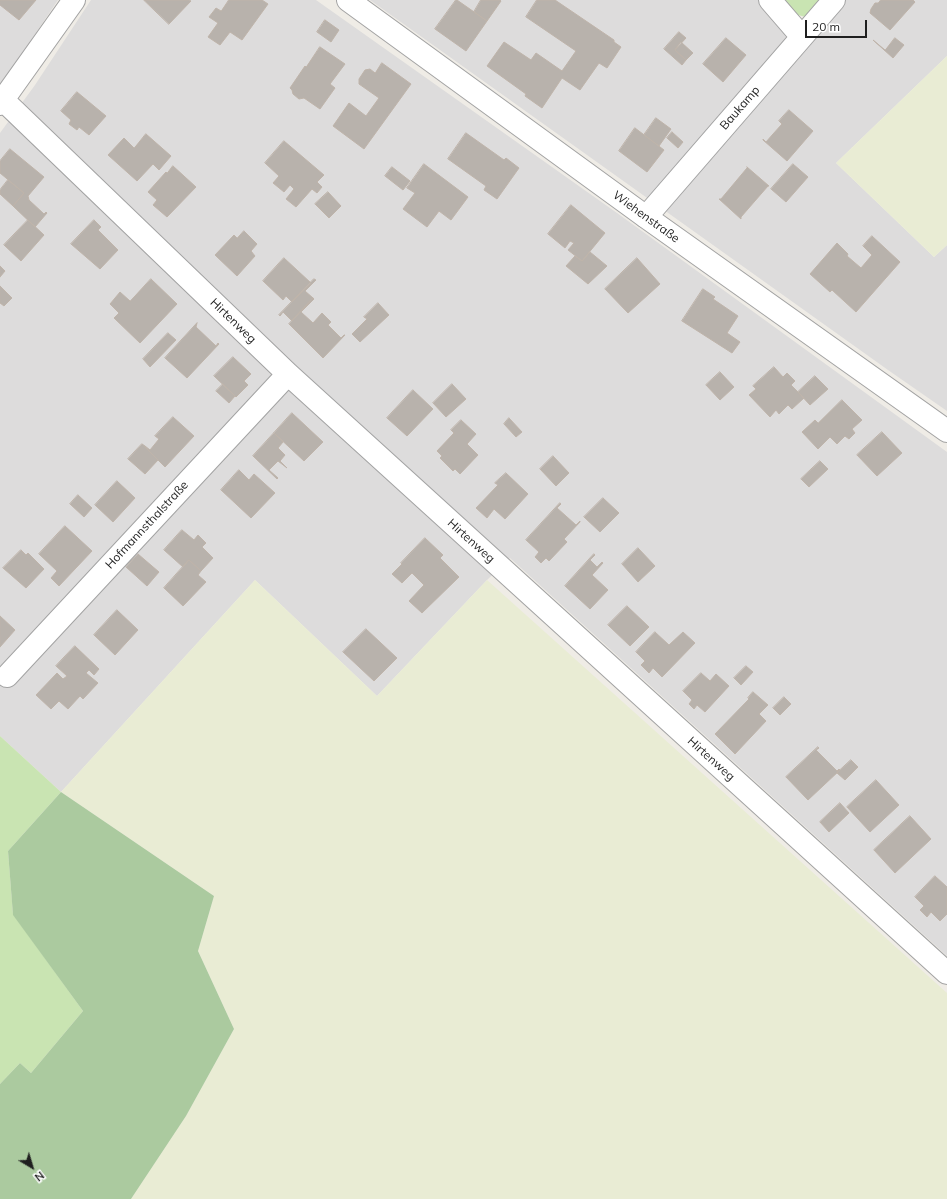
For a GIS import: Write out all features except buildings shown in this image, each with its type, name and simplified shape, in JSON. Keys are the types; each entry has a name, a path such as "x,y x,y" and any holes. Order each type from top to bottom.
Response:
{"street":[{"path":"2,102 74,0"},
{"name":"Wiehenstraße","path":"348,0 646,217 947,431"},
{"path":"770,0 802,37"},
{"name":"Baukamp","path":"646,217 834,0"},
{"name":"Hirtenweg","path":"2,102 288,374 947,973"},
{"name":"Hofmannsthalstraße","path":"7,676 288,374"}],"shaded area":[{"path":"0,0 58,0 0,84"},
{"path":"91,0 316,0 617,213 947,452 947,956 510,558 487,580 377,696 255,580 61,792 0,736 0,133 35,85"},
{"path":"370,0 759,0 790,36 825,0 947,0 947,56 836,163 934,257 947,245 947,411 888,370"}],"green space":[{"path":"780,0 825,0 809,18 791,13"},
{"path":"947,56 947,245 934,257 836,163"},
{"path":"255,580 377,696 487,580 947,993 947,1199 131,1199 186,1116 234,1029 198,951 214,896 61,792"},
{"path":"0,736 61,792 8,851 13,914 83,1011 31,1073 20,1063 0,1084"},
{"path":"61,792 214,896 198,951 234,1029 186,1116 131,1199 0,1199 0,1084 20,1063 31,1073 83,1011 13,915 8,851"}]}
